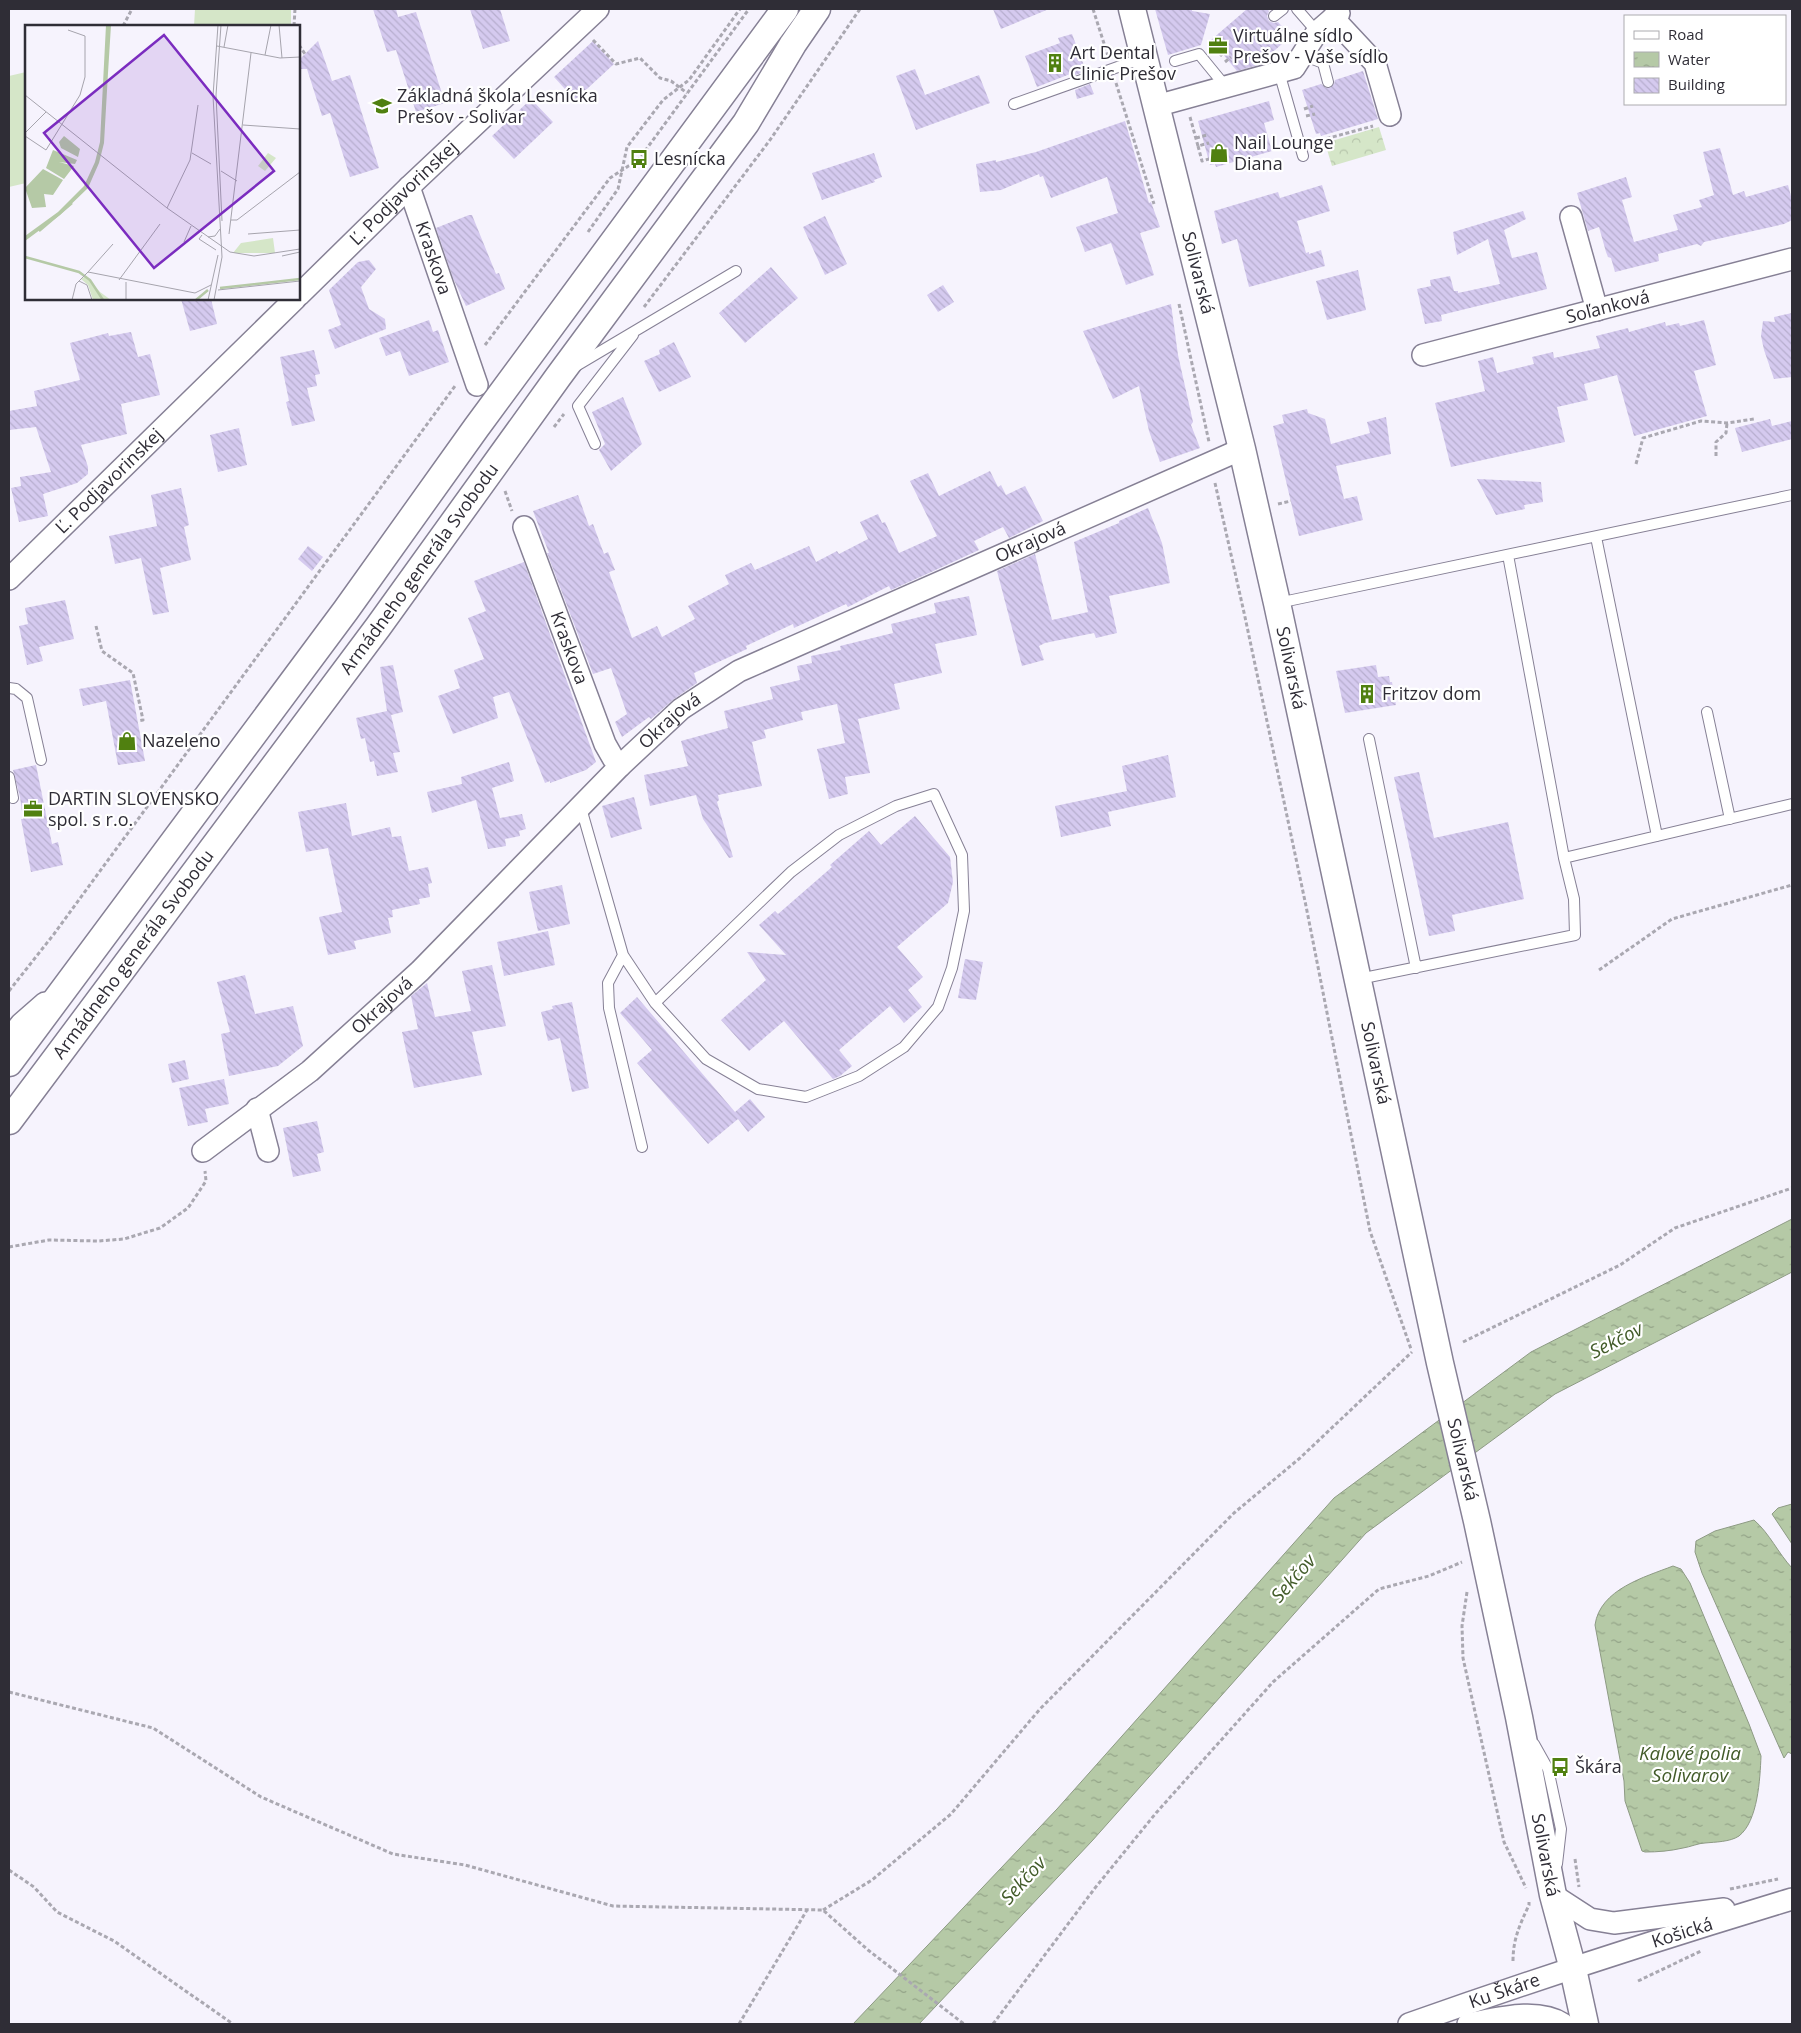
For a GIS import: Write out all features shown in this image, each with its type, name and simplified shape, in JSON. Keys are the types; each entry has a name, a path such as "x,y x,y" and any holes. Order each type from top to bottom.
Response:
{"street":[{"name":"Ľ. Podjavorinskej","path":"300,294 409,187 598,9"},
{"name":"Armádneho generála Svobodu","path":"9,1063 346,610 476,428 785,9"},
{"name":"Armádneho generála Svobodu","path":"9,1121 378,627 558,377 746,123 793,44 818,9"},
{"name":"Solivarská","path":"1132,9 1242,449 1277,603 1358,980 1428,1361 1477,1520 1519,1717 1541,1896 1573,1970 1585,2024"},
{"path":"1156,106 1294,68 1317,32 1336,15 1374,63 1384,119"},
{"name":"Kraskova","path":"409,187 477,385"},
{"path":"1571,217 1597,310"},
{"name":"Soľanková","path":"1423,355 1792,259"},
{"name":"Ľ. Podjavorinskej","path":"9,579 294,300"},
{"name":"Okrajová","path":"203,1151 310,1071 420,971 620,766 681,709 739,671 1213,460 1242,449"},
{"name":"Kraskova","path":"524,527 605,744 620,766"},
{"path":"9,1039 20,1024 66,985"},
{"path":"257,1109 268,1151"},
{"path":"1541,1896 1590,1919 1614,1923 1789,1900"},
{"name":"Košická","path":"1573,1970 1618,1952 1789,1900"},
{"name":"Ku Škáre","path":"1409,2024 1517,1986 1573,1970"},
{"path":"1468,2024 1503,2018 1537,2016 1555,2019 1563,2024"}],"lane":[{"path":"1274,16 1283,9"},
{"path":"1297,9 1317,32"},
{"path":"1175,61 1199,54 1226,87"},
{"path":"1302,55 1323,63 1328,82"},
{"path":"1014,104 1144,58"},
{"path":"1279,72 1303,156"},
{"path":"558,377 736,271"},
{"path":"595,444 578,406 637,329"},
{"path":"1277,603 1792,495"},
{"path":"1596,537 1657,836"},
{"path":"1358,980 1575,936 1574,899 1564,858 1508,555"},
{"path":"9,688 16,689 27,698 41,760"},
{"path":"1707,712 1730,819"},
{"path":"1369,739 1416,968"},
{"path":"9,777 13,798"},
{"path":"581,808 622,955 655,1003 706,1059 758,1089 806,1098 859,1076 904,1047 938,1007 952,968 964,911 962,855 934,794 896,806 839,835 791,872 655,1003"},
{"path":"1564,858 1792,804"},
{"path":"622,955 608,983 610,1008 642,1147"}],"path":[{"path":"124,25 132,9"},
{"path":"294,25 295,9"},
{"path":"585,236 618,189 627,147 663,100 689,80 740,9"},
{"path":"9,991 59,926 470,365 610,178 639,159 749,9"},
{"path":"643,309 770,140 860,9"},
{"path":"1093,9 1156,209"},
{"path":"586,45 593,39 616,64 640,58 660,78 671,81 686,93"},
{"path":"300,46 305,54"},
{"path":"1189,113 1202,161 1209,159"},
{"path":"1308,144 1384,119"},
{"path":"1196,138 1207,135"},
{"path":"1198,146 1209,143"},
{"path":"1177,296 1213,460 1220,507 1302,887 1370,1231 1407,1341 1412,1352 1428,1361"},
{"path":"550,432 568,408"},
{"path":"1636,464 1643,438 1701,421 1727,423 1754,419"},
{"path":"1716,456 1716,442 1726,433 1727,423"},
{"path":"505,492 511,485"},
{"path":"1273,505 1291,501"},
{"path":"96,626 102,651 133,673 143,720 138,721"},
{"path":"1599,970 1672,920 1792,885"},
{"path":"9,1247 49,1240 98,1241 124,1239 160,1228 188,1208 206,1181 203,1151"},
{"path":"1464,1342 1620,1265 1675,1228 1792,1188"},
{"path":"9,1692 153,1728 261,1797 393,1854 465,1865 614,1906 823,1910 872,1880 950,1814 1040,1710 1234,1514 1300,1458 1412,1352"},
{"path":"993,2024 1113,1866 1156,1813 1273,1682 1379,1589 1429,1576 1467,1560"},
{"path":"1467,1590 1462,1626 1463,1658 1504,1842 1527,1890"},
{"path":"1575,1856 1579,1888 1582,1893"},
{"path":"9,1870 34,1887 57,1912 114,1941 233,2024"},
{"path":"1513,1961 1513,1944 1517,1930 1530,1905 1541,1896"},
{"path":"739,2024 807,1910"},
{"path":"823,1910 868,1950 964,2024"},
{"path":"1638,1981 1703,1950"}],"green space":[{"path":"195,9 291,9 291,25 194,25"},
{"path":"25,72 25,183 9,187 9,76"},
{"path":"1379,127 1386,150 1332,166 1325,143"}],"water":[{"name":"Sekčov","path":"1792,1219 1792,1272 1555,1394 1366,1533 1092,1841 919,2024 853,2024 1057,1809 1334,1498 1531,1352"},
{"path":"1792,1504 1792,1544 1772,1514 1778,1508"},
{"name":"Kalové polia Solivarov","path":"1754,1520 1765,1531 1792,1568 1792,1754 1788,1752 1784,1758 1702,1573 1695,1552 1696,1541 1715,1531"},
{"name":"Kalové polia Solivarov","path":"1673,1566 1681,1569 1690,1583 1749,1724 1761,1756 1760,1776 1754,1810 1745,1829 1739,1836 1727,1841 1703,1843 1659,1852 1645,1852 1642,1851 1625,1801 1624,1781 1595,1625 1605,1602 1614,1593 1637,1580"}],"building":[{"path":"373,9 396,9 398,17 416,12 445,103 416,112 396,50 387,52"},
{"path":"470,9 500,9 510,41 483,49"},
{"path":"993,9 1049,9 1001,29"},
{"path":"1155,9 1192,9 1192,11 1210,14 1201,45 1168,55"},
{"path":"1247,9 1267,9 1269,11 1267,16 1269,21 1278,22 1291,36 1258,65 1237,71 1211,40"},
{"name":"Art Dental Clinic Prešov","path":"1072,34 1086,71 1070,77 1070,74 1037,87 1025,56 1060,43 1058,38"},
{"path":"318,41 332,81 350,75 379,168 350,177 330,113 322,116 307,69 300,69 300,59"},
{"path":"593,41 614,64 575,100 554,77"},
{"path":"915,69 925,95 979,75 990,103 916,130 896,76"},
{"path":"1363,71 1378,119 1321,136 1320,133 1316,134 1302,90 1321,84 1326,88 1330,88 1335,80"},
{"path":"1090,84 1094,94 1077,99 1075,90"},
{"path":"531,99 553,122 514,159 492,136"},
{"path":"1269,101 1274,120 1264,123 1272,151 1216,167 1215,164 1210,165 1198,121"},
{"path":"1125,121 1149,203 1151,202 1160,227 1140,233 1154,275 1126,285 1111,243 1085,252 1076,227 1118,213 1107,177 1051,198 1043,176 1040,177 1039,174 1001,190 980,192 976,164 996,160 996,162 1036,152"},
{"path":"1720,148 1733,195 1744,191 1746,197 1788,185 1792,200 1792,220 1784,224 1704,242 1701,246 1697,244 1658,254 1659,261 1615,272 1611,258 1608,257 1606,252 1599,227 1588,231 1577,193 1626,177 1632,197 1622,200 1634,242 1678,230 1673,215 1702,207 1699,200 1714,195 1703,152"},
{"path":"874,153 882,177 874,180 875,182 822,200 812,173"},
{"path":"1322,185 1330,211 1297,221 1306,253 1309,252 1309,254 1321,250 1325,266 1249,287 1237,239 1222,244 1214,211 1278,192 1280,198"},
{"path":"1523,211 1526,219 1504,230 1512,258 1537,252 1547,289 1441,315 1442,321 1425,324 1417,289 1431,286 1430,280 1450,276 1454,291 1458,291 1458,293 1500,284 1488,239 1457,255 1453,232"},
{"path":"472,215 496,274 499,273 505,289 466,306 453,278 436,228"},
{"path":"825,216 847,264 825,275 803,227"},
{"path":"369,260 376,269 361,287 369,309 385,319 386,329 335,349 328,330 341,325 329,290 358,262"},
{"path":"771,267 798,298 745,343 719,313"},
{"path":"1358,270 1366,310 1327,320 1316,281"},
{"path":"943,285 954,302 938,312 927,295"},
{"path":"181,300 211,300 217,324 190,331"},
{"path":"1171,304 1178,355 1193,422 1191,425 1200,448 1160,462 1149,431 1139,386 1113,399 1083,331"},
{"path":"1792,313 1792,377 1774,379 1761,336 1763,321 1775,322 1774,317"},
{"path":"429,320 433,332 438,330 449,362 409,376 400,351 386,356 379,338"},
{"path":"1704,320 1716,365 1694,371 1707,416 1634,436 1617,375 1584,384 1588,400 1557,407 1565,442 1451,467 1435,403 1485,391 1478,361 1493,357 1497,373 1534,364 1532,357 1553,352 1554,358 1600,348 1596,336 1628,328 1629,332 1665,322 1666,326 1679,323 1680,326"},
{"path":"131,332 138,357 150,354 160,395 121,404 127,434 81,445 88,467 88,474 77,483 43,494 48,516 19,522 11,488 21,486 20,477 51,472 36,427 9,430 9,411 37,406 34,391 80,380 70,343 108,333 109,336"},
{"path":"674,342 691,377 659,392 644,361 660,354 659,350"},
{"path":"314,350 320,374 315,375 317,386 307,388 315,421 292,426 286,402 289,401 280,357"},
{"path":"623,397 642,444 611,471 599,450 605,444 592,412"},
{"path":"1307,409 1308,413 1325,419 1331,444 1370,433 1367,422 1386,417 1391,454 1336,466 1344,499 1357,496 1363,520 1299,536 1273,426 1284,423 1282,415"},
{"path":"1770,419 1772,426 1792,421 1792,439 1742,452 1735,428"},
{"path":"239,428 247,465 218,472 210,435"},
{"path":"990,471 998,487 1001,485 1006,495 1025,486 1043,521 1009,538 1003,527 974,541 979,550 891,590 889,586 848,607 846,604 794,628 793,624 746,646 747,649 694,673 697,683 674,699 651,719 649,717 622,737 615,722 627,714 611,668 593,674 533,511 578,495 589,526 593,524 604,554 608,552 615,570 609,572 632,638 657,626 662,637 695,619 688,606 729,584 725,575 751,563 755,570 809,546 816,562 837,551 839,554 868,539 860,522 878,514 882,523 885,522 899,553 937,536 910,481 928,473 939,496"},
{"path":"1477,479 1541,482 1543,502 1524,505 1525,509 1496,515"},
{"path":"181,488 189,525 184,527 191,560 160,568 169,612 153,615 141,558 115,564 109,536 157,526 151,495"},
{"path":"1148,508 1162,543 1170,583 1109,596 1117,633 1096,638 1094,633 1045,643 1039,646 1044,660 1022,666 997,571 1035,554 1052,620 1088,612 1074,542 1119,523 1119,521"},
{"path":"308,546 323,557 312,571 298,559"},
{"path":"524,562 596,762 586,770 550,783 550,781 545,783 509,692 493,697 498,718 453,734 438,696 460,688 454,670 484,659 468,618 486,611 474,581"},
{"path":"969,596 977,635 935,644 942,673 894,684 900,709 858,719 870,773 845,777 848,794 829,799 817,749 845,743 837,704 801,712 803,720 764,730 766,738 752,742 762,786 718,795 719,800 717,802 733,857 729,858 703,819 696,795 650,806 644,775 688,766 681,741 728,728 724,711 773,699 770,687 800,680 797,666 812,663 811,656 841,650 840,646 893,633 891,624 936,613 934,603"},
{"path":"65,600 74,639 39,647 43,661 27,665 19,626 28,624 25,608"},
{"path":"393,665 403,712 391,715 400,752 393,753 398,772 377,776 374,761 370,762 365,738 361,739 356,718 387,711 380,667"},
{"name":"Fritzov dom","path":"1376,665 1378,677 1389,676 1390,682 1392,682 1396,705 1345,713 1336,671"},
{"name":"Nazeleno","path":"130,680 145,761 118,765 106,701 83,706 79,689"},
{"path":"1168,755 1176,797 1108,812 1111,826 1061,837 1055,806 1127,791 1122,766"},
{"path":"509,762 514,781 492,788 500,818 522,814 526,829 519,831 520,836 505,839 506,846 488,849 476,800 432,813 427,792 462,784 461,777"},
{"name":"DARTIN SLOVENSKO spol. s r.o.","path":"36,765 52,844 58,842 63,865 31,872 21,819 23,819 20,797 13,770"},
{"path":"1419,772 1434,838 1508,822 1524,899 1452,915 1455,931 1429,936 1394,777"},
{"path":"634,797 642,829 611,838 602,806"},
{"path":"346,803 352,836 390,827 392,837 401,836 409,871 428,867 432,883 428,884 430,897 419,899 420,904 392,910 393,917 388,918 391,933 354,941 356,949 328,955 319,917 342,912 328,848 306,852 298,812"},
{"path":"915,816 950,857 953,882 948,903 897,947 923,977 908,990 922,1007 904,1023 890,1006 839,1050 852,1066 833,1079 784,1021 749,1051 721,1020 766,980 747,952 786,955 759,925 775,911 778,914 832,867 830,865 869,831 881,845"},
{"path":"562,885 570,924 538,931 529,892"},
{"path":"548,931 555,965 504,976 497,942"},
{"path":"965,959 983,962 976,1000 958,998"},
{"path":"492,965 506,1026 472,1032 482,1075 414,1088 402,1032 418,1029 411,996 427,983 435,1017 471,1011 462,971"},
{"path":"245,975 255,1014 293,1006 303,1046 278,1066 229,1076 221,1034 230,1032 217,982"},
{"path":"637,997 735,1112 750,1099 765,1117 748,1132 738,1119 708,1144 637,1063 652,1050 620,1013"},
{"path":"572,1002 589,1088 572,1092 560,1038 548,1041 541,1012 553,1009 552,1006"},
{"path":"185,1060 189,1079 172,1083 168,1064"},
{"path":"224,1079 229,1104 205,1109 208,1122 188,1126 179,1088"},
{"path":"317,1121 324,1152 317,1154 321,1171 293,1177 283,1128"}],"place":[{"name":"Virtuálne sídlo Prešov - Vaše sídlo","path":"1218,46"},
{"name":"Art Dental Clinic Prešov","path":"1055,63"},
{"name":"Základná škola Lesnícka Prešov - Solivar","path":"382,106"},
{"name":"Nail Lounge Diana","path":"1219,153"},
{"name":"Lesnícka","path":"639,159"},
{"name":"Fritzov dom","path":"1367,694"},
{"name":"Nazeleno","path":"127,741"},
{"name":"DARTIN SLOVENSKO spol. s r.o.","path":"33,809"},
{"name":"Škára","path":"1560,1767"}]}
